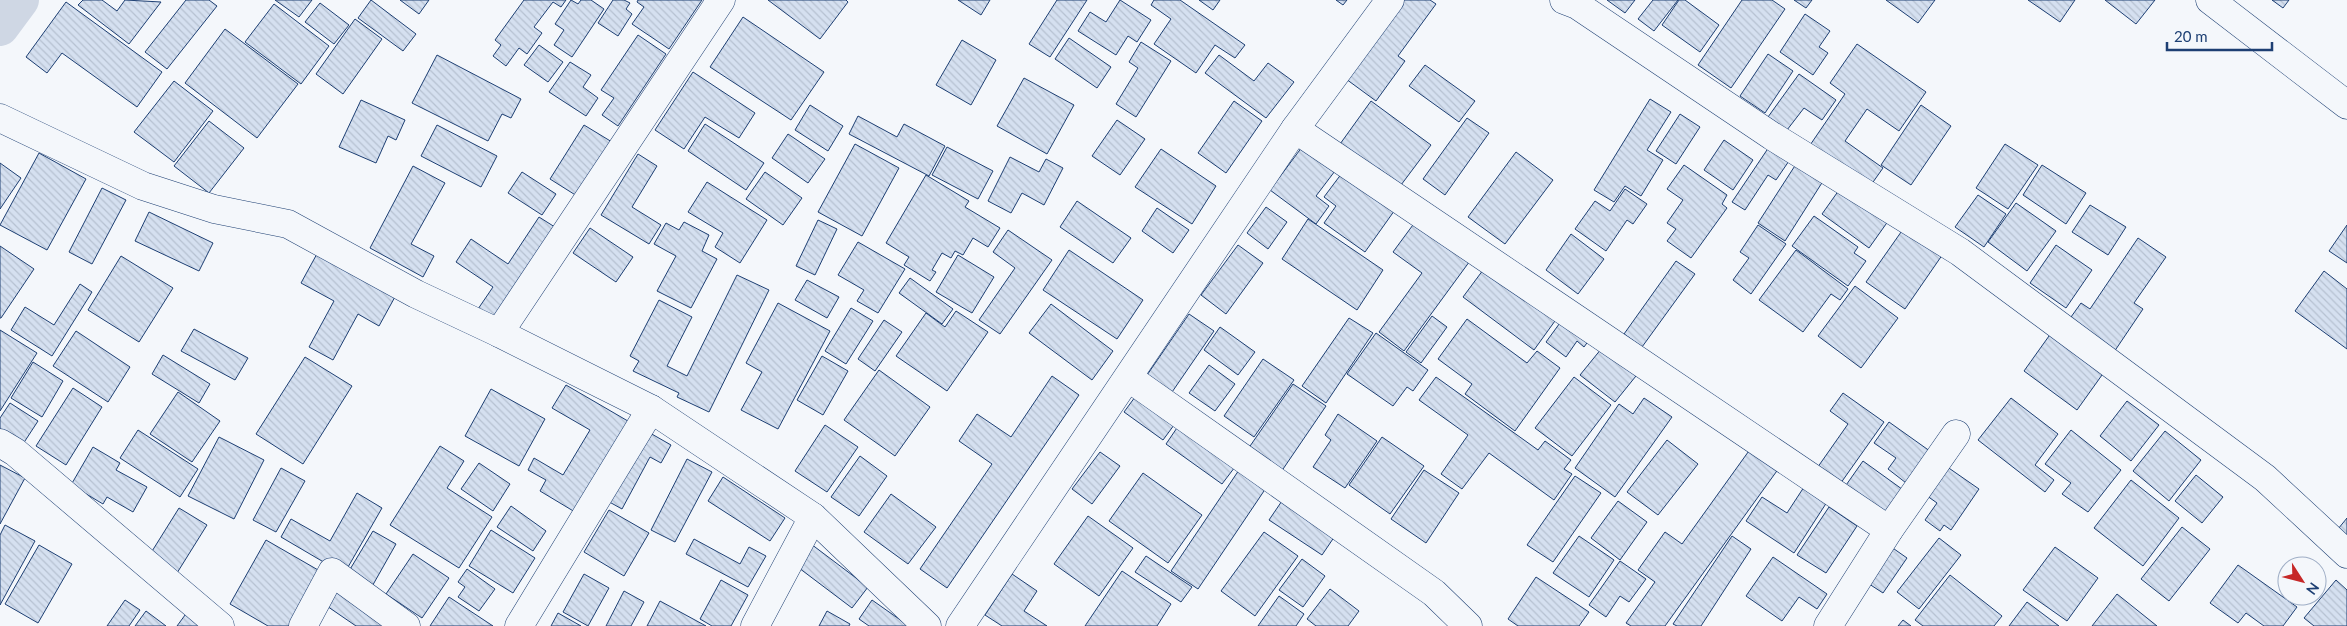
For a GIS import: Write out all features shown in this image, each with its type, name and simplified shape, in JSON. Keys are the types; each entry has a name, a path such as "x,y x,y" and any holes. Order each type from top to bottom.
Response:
{"street":[{"path":"499,333 721,0"},
{"path":"960,626 1296,129 1390,0"},
{"path":"1564,0 1577,5 1772,136 1960,252 2265,478 2347,554"},
{"path":"2210,0 2347,105"},
{"path":"0,118 143,186 214,209 288,224 416,294 499,333 650,409 813,517 927,626"},
{"path":"1296,129 1889,530"},
{"path":"1129,378 1434,593 1468,626"},
{"path":"519,626 650,409"},
{"path":"1828,626 1889,530 1956,434"},
{"path":"0,443 15,452 220,626"},
{"path":"755,626 813,517"},
{"path":"303,626 332,572 406,626"}],"building":[{"path":"83,0 102,0 117,11 125,0 161,2 129,44 78,5"},
{"path":"186,0 209,0 217,6 167,69 145,52"},
{"path":"275,0 312,0 299,17"},
{"path":"371,0 416,34 403,51 358,18"},
{"path":"400,0 429,0 419,14"},
{"path":"524,0 566,0 561,7 553,2 534,27 542,33 527,54 519,48 506,66 493,56 501,45 495,40"},
{"path":"571,0 578,4 581,0 591,0 604,9 572,57 554,45 564,30 555,24"},
{"path":"613,0 624,0 630,3 626,9 632,14 618,36 598,23"},
{"path":"638,0 702,0 669,49 632,24 644,7 637,2"},
{"path":"768,0 846,0 848,2 820,39"},
{"path":"958,0 990,0 981,15"},
{"path":"1057,0 1087,0 1050,57 1029,44"},
{"path":"1120,0 1151,20 1137,42 1128,36 1116,55 1078,31 1090,12 1106,22"},
{"path":"1154,0 1180,0 1245,45 1235,58 1215,45 1196,73 1154,44 1171,19 1151,5"},
{"path":"1199,0 1220,0 1213,10"},
{"path":"1336,0 1347,0 1343,5"},
{"path":"1402,0 1430,0 1436,4 1398,56 1405,61 1376,101 1346,79"},
{"path":"1607,0 1635,0 1625,13"},
{"path":"1653,0 1678,0 1654,31 1638,19"},
{"path":"1679,0 1685,0 1719,25 1700,52 1662,25"},
{"path":"1742,0 1772,0 1785,9 1731,88 1698,65"},
{"path":"1794,0 1812,0 1806,8"},
{"path":"1886,0 1935,0 1918,23"},
{"path":"2028,0 2075,0 2060,22"},
{"path":"2105,0 2155,0 2136,24"},
{"path":"2272,0 2289,0 2283,8"},
{"path":"66,2 162,72 137,107 62,53 47,73 26,57"},
{"path":"320,3 349,25 334,44 305,22"},
{"path":"274,4 329,46 301,84 245,42"},
{"path":"1805,14 1830,31 1819,47 1828,53 1813,75 1780,52"},
{"path":"743,17 824,72 791,120 710,67"},
{"path":"355,19 382,39 343,94 316,74"},
{"path":"225,29 298,84 257,138 185,83"},
{"path":"638,35 666,54 618,126 602,115 614,98 601,90"},
{"path":"1069,38 1111,67 1097,88 1055,59"},
{"path":"962,40 996,60 971,105 936,85"},
{"path":"1141,42 1171,61 1136,117 1116,104 1138,68 1129,62"},
{"path":"1857,44 1926,92 1899,131 1867,109 1845,141 1883,168 1866,192 1806,151 1845,94 1830,83"},
{"path":"539,45 563,62 548,82 524,65"},
{"path":"1768,54 1793,71 1765,113 1740,96"},
{"path":"437,55 521,99 511,118 502,114 488,141 412,103"},
{"path":"1219,55 1254,81 1268,63 1294,82 1266,118 1205,73"},
{"path":"570,62 591,75 583,87 598,98 586,116 549,92"},
{"path":"1425,65 1475,101 1459,122 1409,86"},
{"path":"693,72 755,113 739,138 705,117 684,149 655,130"},
{"path":"1799,74 1836,100 1822,120 1804,108 1787,130 1768,117"},
{"path":"1024,78 1074,105 1047,154 997,126"},
{"path":"174,81 213,111 174,162 134,132"},
{"path":"1650,99 1671,112 1647,150 1663,160 1641,196 1625,186 1614,202 1594,190"},
{"path":"361,100 405,120 396,140 388,136 376,163 339,147"},
{"path":"1234,101 1262,121 1226,173 1198,153"},
{"path":"1371,101 1431,145 1401,185 1378,168 1371,178 1335,151"},
{"path":"810,105 843,126 828,151 795,130"},
{"path":"1921,105 1951,126 1911,185 1881,165"},
{"path":"1680,114 1700,127 1676,164 1656,151"},
{"path":"858,116 897,137 904,124 945,146 929,176 849,134"},
{"path":"1467,118 1489,133 1445,195 1423,179"},
{"path":"1117,120 1145,139 1120,175 1092,156"},
{"path":"209,121 244,148 209,193 174,166"},
{"path":"705,124 764,163 746,190 688,151"},
{"path":"437,125 497,156 481,187 421,156"},
{"path":"584,125 612,142 577,196 550,179"},
{"path":"788,134 825,159 808,183 772,158"},
{"path":"1724,140 1753,160 1733,190 1704,170"},
{"path":"1305,143 1338,167 1316,196 1329,206 1316,224 1270,190"},
{"path":"855,144 899,168 862,236 818,212"},
{"path":"1771,144 1791,158 1776,180 1768,175 1745,210 1732,202"},
{"path":"2005,144 2038,165 2008,209 1976,188"},
{"path":"947,147 993,171 978,199 932,175"},
{"path":"1161,149 1216,186 1192,224 1135,187"},
{"path":"1516,152 1553,180 1505,244 1468,217"},
{"path":"39,153 86,179 47,250 0,225"},
{"path":"638,154 657,166 632,207 661,225 649,244 601,215"},
{"path":"1010,157 1039,172 1046,159 1063,168 1044,205 1022,193 1011,213 988,201"},
{"path":"1798,161 1825,178 1785,241 1758,223"},
{"path":"0,163 21,178 0,209"},
{"path":"1684,165 1727,195 1722,204 1727,208 1691,258 1667,241 1676,229 1667,223 1683,200 1667,189"},
{"path":"2042,165 2086,193 2066,224 2023,195"},
{"path":"413,166 445,183 411,244 434,256 423,277 370,248"},
{"path":"1345,169 1397,207 1365,252 1324,223 1336,206 1324,197"},
{"path":"522,172 556,194 542,215 508,193"},
{"path":"765,172 802,198 783,225 746,199"},
{"path":"926,175 969,201 965,207 1000,228 988,247 973,238 963,255 955,251 951,258 942,253 932,270 936,272 930,281 904,265 909,257 886,243"},
{"path":"707,182 767,220 740,263 715,247 723,233 688,212"},
{"path":"1844,183 1891,217 1869,248 1822,214"},
{"path":"102,188 126,200 92,264 69,252"},
{"path":"1625,189 1647,204 1633,224 1627,220 1606,251 1575,229 1595,201 1610,211"},
{"path":"1978,195 2006,214 1984,247 1955,227"},
{"path":"1077,201 1131,238 1113,263 1060,227"},
{"path":"2016,203 2056,231 2027,271 1988,242"},
{"path":"2090,205 2126,227 2108,255 2072,232"},
{"path":"1266,207 1287,222 1268,249 1247,233"},
{"path":"1157,208 1189,230 1173,253 1142,231"},
{"path":"149,212 213,243 199,271 135,241"},
{"path":"1421,214 1475,254 1404,351 1379,332 1422,273 1393,252"},
{"path":"1814,216 1858,247 1854,253 1866,261 1848,286 1792,246"},
{"path":"539,217 558,229 497,321 478,309 493,287 456,262 471,239 508,264"},
{"path":"1308,219 1383,270 1357,310 1282,259"},
{"path":"818,220 837,229 815,275 796,266"},
{"path":"684,222 709,235 702,251 717,259 691,308 657,291 676,256 654,244 666,223 679,230"},
{"path":"1758,225 1786,244 1751,294 1733,280 1749,258 1740,252"},
{"path":"1906,225 1945,251 1905,309 1866,282"},
{"path":"2347,225 2347,263 2329,251"},
{"path":"590,228 633,257 616,282 573,253"},
{"path":"1008,230 1052,260 1000,334 979,320 1015,268 993,252"},
{"path":"1571,234 1604,259 1578,294 1546,270"},
{"path":"2138,238 2166,257 2134,303 2143,309 2112,355 2066,324 2081,303 2090,309"},
{"path":"858,242 905,269 878,313 857,301 864,290 838,275"},
{"path":"1238,245 1263,263 1226,314 1201,295"},
{"path":"2056,245 2092,270 2066,308 2030,283"},
{"path":"0,246 34,269 1,318 0,318"},
{"path":"1069,250 1143,300 1117,339 1043,290"},
{"path":"1796,250 1848,289 1840,300 1831,294 1803,332 1759,300"},
{"path":"318,252 396,295 379,326 358,314 333,360 309,347 334,301 301,283"},
{"path":"958,255 994,277 972,313 936,292"},
{"path":"121,256 173,288 139,342 88,310"},
{"path":"1676,261 1695,274 1642,347 1624,334"},
{"path":"1489,262 1560,314 1534,350 1463,297"},
{"path":"2324,271 2347,289 2347,349 2295,311"},
{"path":"737,275 769,290 709,412 677,397 679,393 633,371 639,361 630,356 659,300 692,317 667,366 687,376"},
{"path":"910,278 953,309 942,324 899,293"},
{"path":"807,280 839,297 827,318 795,300"},
{"path":"80,284 92,292 52,356 11,330 25,307 54,325"},
{"path":"1855,286 1898,318 1861,368 1818,336"},
{"path":"778,303 830,331 778,429 741,410 762,372 746,363"},
{"path":"1051,304 1113,351 1092,380 1029,333"},
{"path":"851,308 873,321 846,364 825,351"},
{"path":"956,311 988,332 947,391 896,356 926,313 945,327"},
{"path":"1189,314 1214,331 1170,395 1145,378"},
{"path":"1432,316 1447,327 1421,363 1406,352"},
{"path":"1565,316 1592,336 1584,347 1577,341 1566,357 1546,342"},
{"path":"1349,318 1373,333 1326,403 1302,386"},
{"path":"1467,319 1527,363 1537,351 1560,368 1515,431 1465,394 1472,384 1438,359"},
{"path":"884,320 902,332 875,371 858,359"},
{"path":"1220,327 1255,352 1238,375 1204,350"},
{"path":"194,329 248,358 235,380 181,351"},
{"path":"2054,329 2107,368 2077,410 2024,371"},
{"path":"0,330 37,353 0,411"},
{"path":"76,331 130,367 108,402 53,366"},
{"path":"1376,333 1428,370 1413,391 1407,387 1393,406 1347,374"},
{"path":"1606,343 1640,371 1615,402 1580,375"},
{"path":"163,355 210,384 199,403 152,374"},
{"path":"822,356 848,371 823,415 797,400"},
{"path":"305,357 352,386 303,464 256,434"},
{"path":"1263,359 1294,380 1254,437 1224,416"},
{"path":"33,362 63,381 42,417 11,398"},
{"path":"1209,365 1235,384 1215,411 1189,393"},
{"path":"879,370 930,407 895,456 844,420"},
{"path":"1052,376 1079,395 947,588 920,569 992,464 959,441 977,414 1011,437"},
{"path":"1436,377 1538,450 1545,441 1571,460 1564,469 1572,474 1554,500 1489,453 1462,489 1441,474 1468,435 1419,400"},
{"path":"1574,377 1611,405 1572,456 1535,428"},
{"path":"1293,384 1326,406 1281,472 1248,449"},
{"path":"566,385 633,424 580,515 540,491 546,480 528,470 534,458 563,475 590,430 552,408"},
{"path":"73,388 102,407 66,465 36,446"},
{"path":"491,389 545,419 519,466 465,436"},
{"path":"178,392 220,421 192,462 150,434"},
{"path":"1138,393 1177,421 1163,440 1124,412"},
{"path":"1843,393 1884,422 1838,487 1815,471 1848,424 1830,411"},
{"path":"1644,398 1672,417 1615,497 1575,468 1619,404 1633,414"},
{"path":"2011,398 2058,434 2035,465 2054,480 2045,492 1978,440"},
{"path":"2127,401 2159,425 2131,461 2100,436"},
{"path":"10,403 38,421 23,444 0,430 0,418"},
{"path":"1338,414 1377,441 1345,488 1313,467 1331,440 1325,435"},
{"path":"1181,422 1238,463 1222,484 1166,444"},
{"path":"1889,422 1934,454 1910,486 1888,469 1896,458 1874,443"},
{"path":"825,425 858,447 827,492 795,471"},
{"path":"643,429 671,445 661,463 650,457 622,509 604,499"},
{"path":"138,430 198,469 180,497 120,458"},
{"path":"2071,430 2121,470 2088,512 2062,494 2071,483 2045,464"},
{"path":"2165,431 2201,460 2169,501 2133,471"},
{"path":"219,437 264,460 234,519 188,496"},
{"path":"1382,437 1424,466 1390,514 1349,485"},
{"path":"1667,440 1698,464 1658,515 1627,492"},
{"path":"440,446 464,461 447,488 492,517 459,568 390,525"},
{"path":"93,447 120,463 116,470 147,487 133,512 107,497 103,504 71,485"},
{"path":"1751,448 1779,468 1665,626 1631,626 1626,623 1655,582 1638,570 1665,532 1682,544"},
{"path":"1100,452 1120,466 1092,504 1072,489"},
{"path":"860,456 887,476 859,516 831,497"},
{"path":"687,459 712,472 675,542 651,530"},
{"path":"1863,461 1906,492 1887,519 1844,488"},
{"path":"479,463 510,484 493,511 461,489"},
{"path":"1943,464 1979,489 1951,530 1944,525 1940,531 1925,520 1937,503 1923,493"},
{"path":"0,465 25,478 0,524"},
{"path":"1241,467 1268,485 1198,589 1171,571"},
{"path":"281,468 305,481 276,532 253,520"},
{"path":"1424,470 1459,493 1426,543 1391,519"},
{"path":"1143,473 1202,515 1168,563 1109,521"},
{"path":"2196,475 2223,497 2202,523 2175,501"},
{"path":"1575,476 1601,493 1553,562 1527,545"},
{"path":"723,477 785,518 770,541 708,501"},
{"path":"2131,480 2179,518 2143,566 2094,528"},
{"path":"1804,487 1827,502 1794,553 1746,521 1762,497 1787,513"},
{"path":"357,493 382,508 344,574 281,537 291,519 330,541"},
{"path":"891,494 936,527 908,564 864,532"},
{"path":"1286,495 1339,530 1322,555 1269,520"},
{"path":"1618,501 1647,522 1620,560 1591,538"},
{"path":"511,506 546,531 533,551 497,527"},
{"path":"1829,507 1857,526 1826,573 1797,555"},
{"path":"179,508 207,525 177,573 149,556"},
{"path":"609,510 649,533 624,576 584,552"},
{"path":"1088,516 1133,548 1099,596 1054,564"},
{"path":"2347,518 2347,536 2338,529"},
{"path":"5,525 35,541 0,605 0,535"},
{"path":"2182,527 2210,549 2169,601 2141,579"},
{"path":"491,530 535,558 513,593 469,566"},
{"path":"373,531 396,544 370,590 346,576"},
{"path":"1264,532 1298,556 1255,616 1221,591"},
{"path":"1579,536 1614,560 1589,597 1553,573"},
{"path":"1732,536 1751,549 1701,626 1677,626 1673,624"},
{"path":"1939,538 1961,555 1919,609 1897,592"},
{"path":"694,539 740,564 749,547 766,556 748,587 686,554"},
{"path":"266,540 325,574 296,626 268,626 230,604"},
{"path":"811,544 868,587 852,608 795,565"},
{"path":"1887,544 1907,558 1883,593 1863,580"},
{"path":"39,545 72,564 38,623 5,604"},
{"path":"2055,547 2098,578 2067,621 2023,590"},
{"path":"413,554 449,578 422,618 386,594"},
{"path":"1146,556 1192,587 1181,602 1135,572"},
{"path":"1773,557 1827,594 1817,609 1799,597 1782,621 1746,596"},
{"path":"1302,559 1325,576 1303,607 1279,590"},
{"path":"1620,561 1646,579 1629,602 1620,596 1606,617 1589,605"},
{"path":"2238,565 2277,593 2277,606 2297,607 2283,626 2264,626 2246,613 2238,623 2210,603"},
{"path":"467,569 495,589 479,611 458,597 465,587 458,582"},
{"path":"1122,571 1171,604 1157,626 1085,626"},
{"path":"584,574 609,588 588,626 563,612"},
{"path":"1012,574 1037,591 1024,611 1047,626 1002,626 985,615"},
{"path":"1950,575 2002,616 1994,626 1923,626 1915,620"},
{"path":"1536,577 1589,612 1579,626 1518,626 1508,619"},
{"path":"721,580 748,595 731,626 712,626 700,619"},
{"path":"2336,580 2347,590 2347,626 2314,626 2304,618 2314,606 2327,606 2327,591"},
{"path":"334,583 385,626 356,626 321,602"},
{"path":"1330,589 1359,611 1348,626 1316,626 1307,619"},
{"path":"624,591 644,602 631,626 606,626"},
{"path":"2117,594 2157,626 2092,626"},
{"path":"1279,596 1304,614 1296,626 1258,626"},
{"path":"449,597 493,626 430,626"},
{"path":"125,600 140,610 129,626 107,626"},
{"path":"872,600 909,626 869,626 859,619"},
{"path":"660,601 706,626 647,626"},
{"path":"2027,602 2059,626 2009,626"},
{"path":"146,611 166,626 135,626"},
{"path":"188,611 210,626 177,626"},
{"path":"827,611 850,624 849,626 819,626"},
{"path":"558,613 581,626 551,626"},
{"path":"1903,620 1911,626 1898,626"}],"waterway":[{"path":"0,27 20,0"}]}
